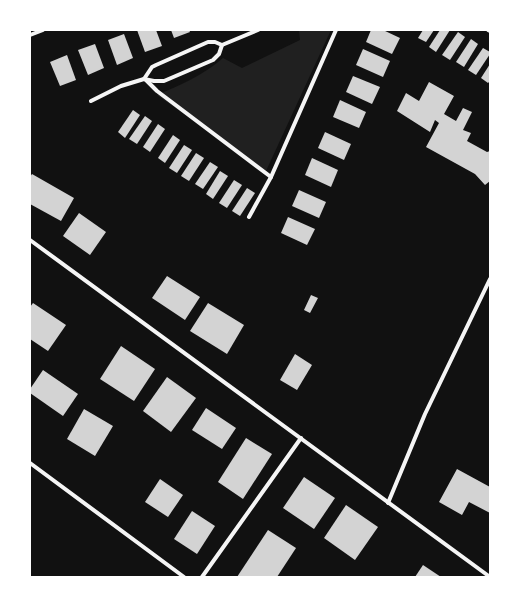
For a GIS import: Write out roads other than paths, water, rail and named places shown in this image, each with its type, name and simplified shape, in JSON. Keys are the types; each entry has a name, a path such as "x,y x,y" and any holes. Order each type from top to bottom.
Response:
{"street":[{"path":"30,35 43,30"},
{"path":"144,79 152,67 208,42 215,42 222,45 258,30"},
{"path":"249,217 271,177 336,30"},
{"path":"90,101 121,86 144,79 164,82 213,60 219,54 222,45"},
{"path":"144,79 157,91 271,177"},
{"path":"30,240 490,577"},
{"path":"388,503 425,414 490,279"},
{"path":"202,577 301,438"},
{"path":"30,463 184,577"}]}
